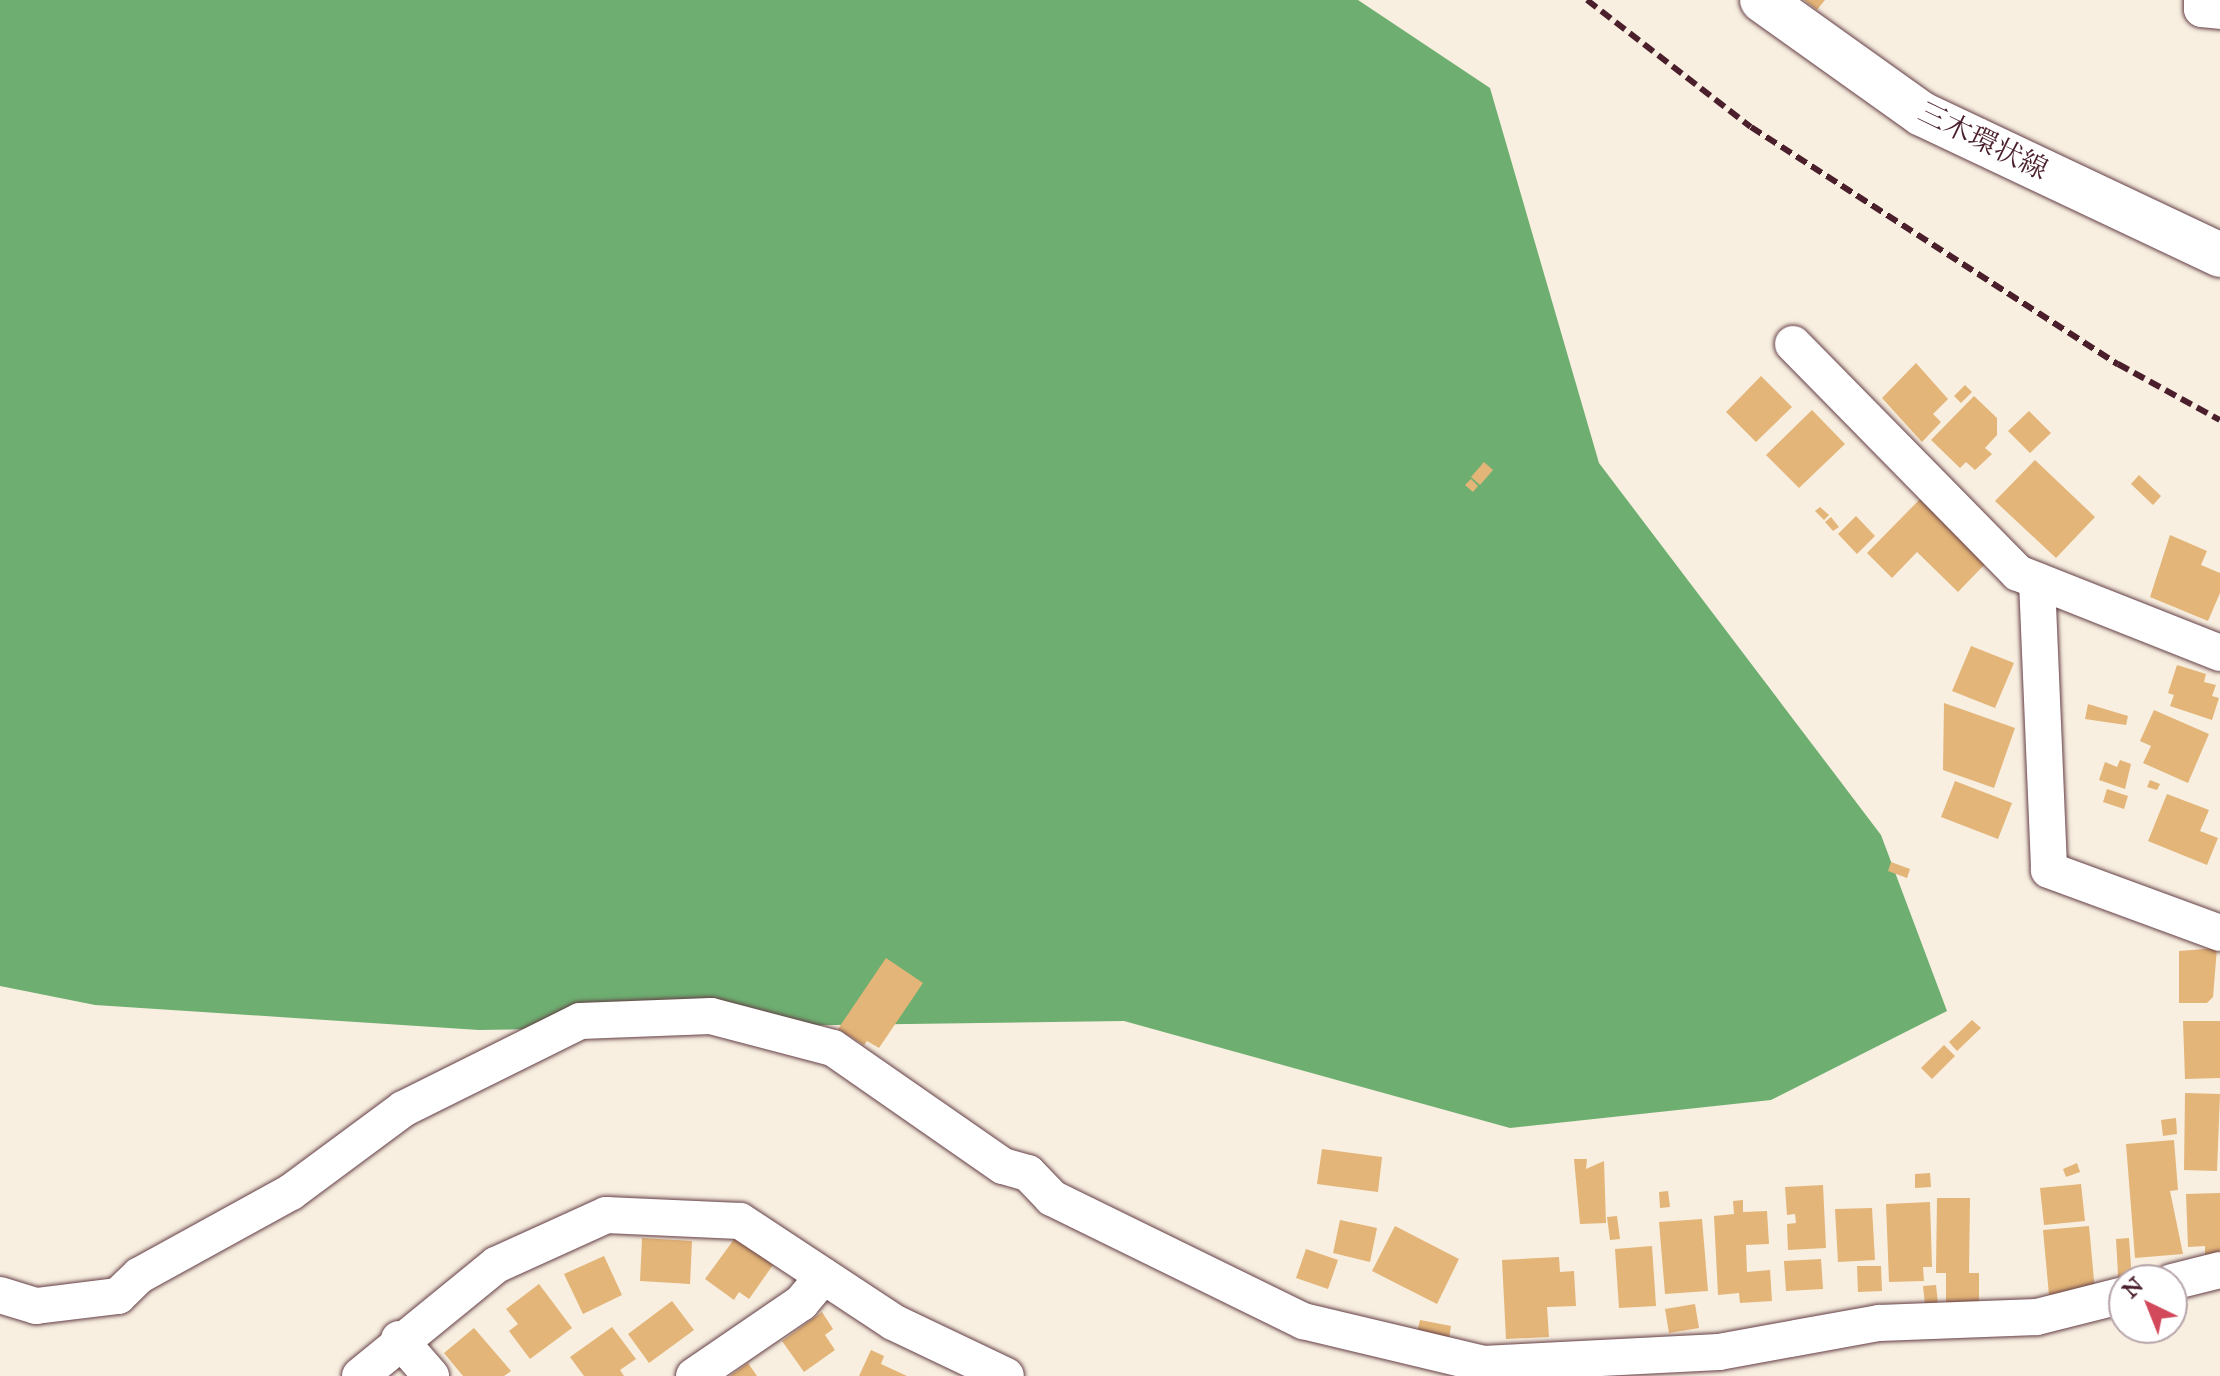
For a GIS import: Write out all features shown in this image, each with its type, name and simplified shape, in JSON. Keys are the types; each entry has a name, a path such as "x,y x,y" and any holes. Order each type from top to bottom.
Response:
{"main road":[{"name":"三木環状線","path":"1762,0 1922,114 2220,255"}],"street":[{"path":"2202,0 2202,9 2220,11"},
{"path":"1793,344 2018,573 2220,653"},
{"path":"2037,581 2049,870 2220,933"},
{"path":"0,1295 36,1306 118,1296 140,1275 291,1192 403,1109 580,1021 711,1016 833,1048 1003,1166 1028,1173 1052,1198 1303,1321 1483,1364 1719,1352 1879,1323 2037,1317 2108,1299"},
{"path":"360,1376 399,1339 496,1265 606,1215 740,1221 893,1322 1006,1376"},
{"path":"2188,1278 2220,1270"},
{"path":"694,1376 801,1303 824,1276"},
{"path":"399,1339 431,1376"}],"green space":[{"path":"0,0 1358,0 1490,88 1599,463 1881,835 1947,1011 1771,1100 1510,1128 1124,1021 479,1030 95,1005 0,986"}],"building":[{"path":"1804,0 1825,0 1817,10"},
{"path":"1916,363 1948,399 1933,414 1941,422 1922,442 1882,398"},
{"path":"1761,376 1792,407 1756,442 1726,412"},
{"path":"1965,385 1972,392 1961,403 1954,396"},
{"path":"1974,396 1997,418 1997,435 1985,448 1992,454 1975,470 1966,462 1960,468 1931,440"},
{"path":"1812,410 1845,444 1799,488 1766,455"},
{"path":"2029,411 2051,433 2030,453 2008,431"},
{"path":"2035,460 2095,517 2056,558 1995,501"},
{"path":"1484,462 1493,470 1480,485 1471,477"},
{"path":"2139,475 2161,496 2153,505 2131,484"},
{"path":"1471,479 1478,486 1473,492 1465,485"},
{"path":"1920,499 1985,564 1958,592 1917,552 1892,578 1867,553"},
{"path":"1820,507 1829,515 1824,520 1815,511"},
{"path":"1856,516 1875,536 1857,554 1838,534"},
{"path":"1831,517 1839,527 1833,531 1825,522"},
{"path":"2170,535 2207,551 2201,565 2220,573 2220,593 2208,621 2150,597"},
{"path":"1971,646 2014,663 1995,708 1952,691"},
{"path":"2177,665 2206,674 2204,682 2216,685 2212,696 2219,698 2212,720 2170,706 2174,695 2168,693"},
{"path":"1944,703 2015,728 1994,788 1943,770"},
{"path":"2088,704 2128,716 2126,725 2085,719"},
{"path":"2154,710 2209,734 2188,783 2143,763 2151,746 2140,741"},
{"path":"2120,760 2131,764 2125,789 2099,780 2105,762 2117,767"},
{"path":"2150,780 2160,784 2157,790 2147,787"},
{"path":"1955,781 2012,803 1998,839 1941,817"},
{"path":"2107,789 2128,796 2124,809 2103,802"},
{"path":"2167,794 2209,810 2200,831 2218,838 2207,865 2148,841"},
{"path":"1891,862 1910,869 1907,878 1888,871"},
{"path":"2217,948 2213,997 2207,1003 2179,1003 2179,951"},
{"path":"886,958 923,983 879,1048 867,1041 864,1045 838,1029"},
{"path":"1972,1020 1981,1028 1957,1051 1949,1042"},
{"path":"2183,1021 2220,1021 2220,1078 2185,1079"},
{"path":"1944,1045 1955,1056 1932,1079 1921,1068"},
{"path":"2185,1093 2220,1094 2217,1171 2184,1170"},
{"path":"2176,1118 2177,1134 2163,1136 2161,1120"},
{"path":"2174,1140 2178,1190 2170,1191 2183,1254 2135,1258 2126,1144"},
{"path":"1322,1149 1382,1157 1378,1192 1317,1184"},
{"path":"1574,1159 1587,1159 1586,1169 1604,1161 1606,1223 1580,1224"},
{"path":"2077,1163 2080,1172 2066,1177 2063,1169"},
{"path":"1930,1173 1931,1187 1915,1188 1915,1174"},
{"path":"2081,1184 2085,1221 2044,1225 2040,1188"},
{"path":"1823,1185 1826,1248 1788,1250 1787,1224 1796,1223 1795,1214 1787,1215 1785,1187"},
{"path":"1668,1191 1670,1207 1660,1208 1659,1192"},
{"path":"2220,1193 2220,1254 2205,1255 2205,1246 2188,1247 2186,1194"},
{"path":"1937,1198 1970,1198 1969,1273 1979,1273 1979,1304 1946,1304 1946,1273 1936,1273"},
{"path":"1743,1200 1743,1212 1767,1211 1769,1244 1746,1245 1747,1272 1770,1270 1772,1301 1740,1303 1739,1293 1718,1295 1714,1216 1734,1214 1733,1201"},
{"path":"1930,1202 1932,1267 1923,1267 1924,1281 1889,1282 1886,1204"},
{"path":"1872,1208 1875,1260 1838,1262 1835,1209"},
{"path":"1617,1216 1620,1239 1610,1240 1607,1217"},
{"path":"1702,1219 1708,1291 1665,1294 1659,1222"},
{"path":"1340,1220 1377,1228 1370,1262 1333,1253"},
{"path":"1395,1226 1459,1259 1437,1304 1372,1271"},
{"path":"2089,1226 2095,1291 2049,1295 2043,1230"},
{"path":"642,1238 692,1241 690,1284 640,1281"},
{"path":"735,1238 773,1265 749,1299 739,1292 734,1300 705,1279"},
{"path":"2129,1238 2131,1264 2117,1264 2116,1239"},
{"path":"1652,1246 1656,1306 1619,1308 1615,1249"},
{"path":"1306,1249 1338,1260 1328,1289 1296,1278"},
{"path":"604,1256 622,1295 583,1314 564,1274"},
{"path":"1559,1257 1560,1272 1574,1271 1576,1306 1547,1307 1549,1337 1506,1339 1502,1260"},
{"path":"1821,1259 1823,1289 1786,1291 1784,1261"},
{"path":"1857,1266 1881,1266 1882,1291 1858,1292"},
{"path":"539,1284 572,1328 530,1359 509,1331 518,1324 506,1309"},
{"path":"1936,1285 1938,1304 1925,1305 1923,1286"},
{"path":"672,1301 694,1330 649,1363 628,1334"},
{"path":"1695,1304 1699,1328 1669,1333 1665,1309"},
{"path":"822,1312 833,1329 825,1335 835,1350 804,1372 782,1341"},
{"path":"1420,1320 1451,1326 1449,1339 1417,1332"},
{"path":"612,1327 636,1359 620,1370 624,1376 584,1376 570,1357"},
{"path":"474,1328 511,1371 504,1376 463,1376 444,1353"},
{"path":"871,1350 884,1356 881,1364 907,1376 859,1376"},
{"path":"748,1363 757,1376 730,1376"}],"railway":[{"path":"1587,0 1751,127 2118,364 2220,420"}]}
